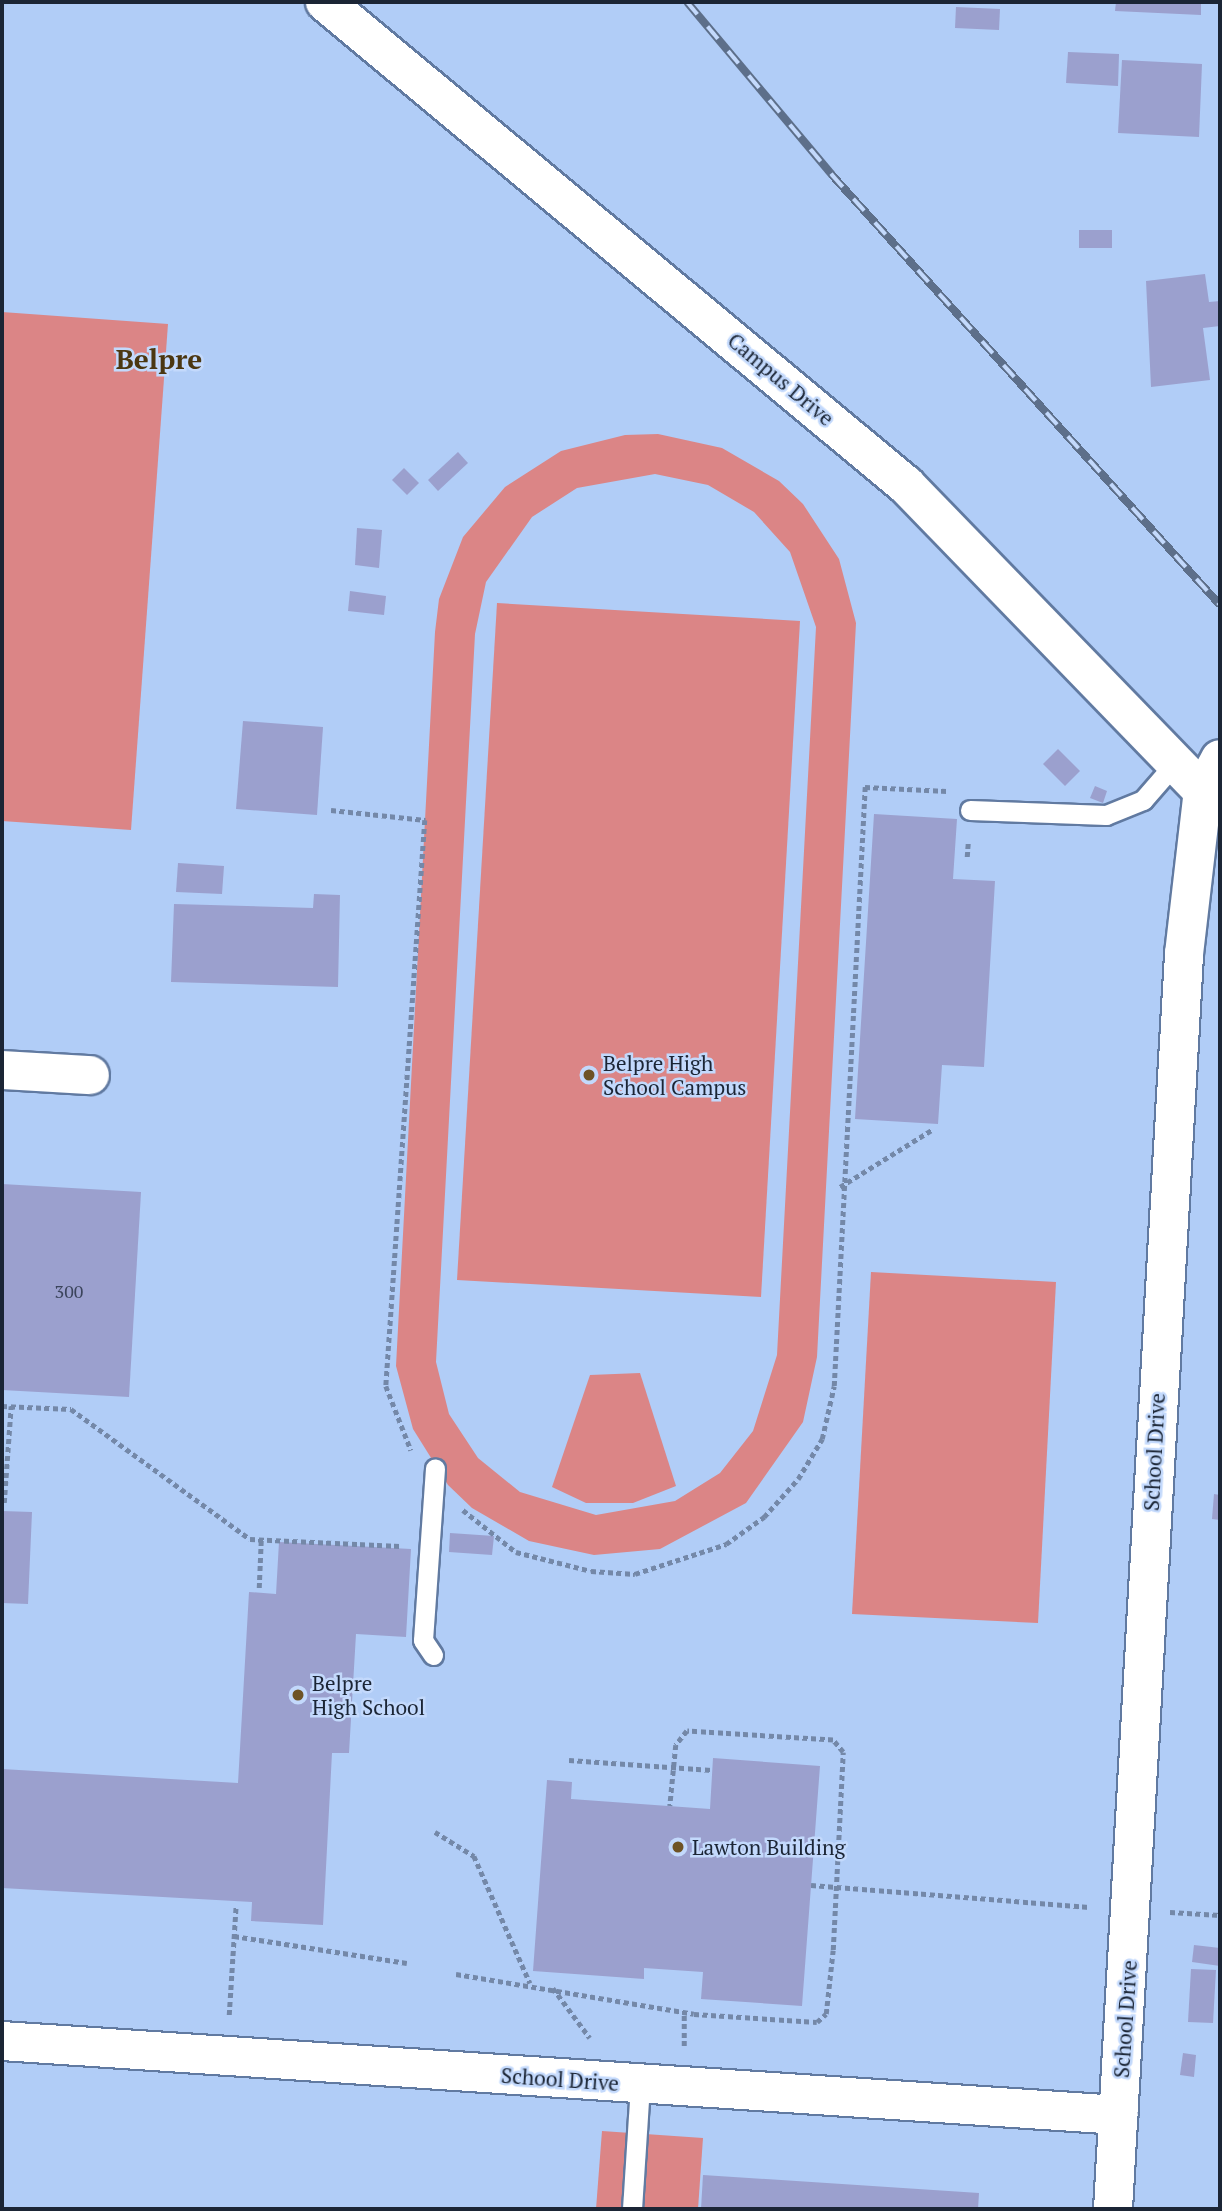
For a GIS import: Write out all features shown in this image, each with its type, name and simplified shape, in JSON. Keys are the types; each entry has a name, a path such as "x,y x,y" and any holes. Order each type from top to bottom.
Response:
{"street":[{"name":"Campus Drive","path":"325,2 906,485 1176,762 1215,786"},
{"name":"School Drive","path":"1113,2209 1182,981 1215,786"},
{"path":"2,1070 90,1075"},
{"name":"School Drive","path":"2,2041 1119,2115"}],"lane":[{"path":"970,810 1106,815 1143,800 1176,762"},
{"path":"433,1655 423,1640 435,1468"},
{"path":"632,2209 640,2084"}],"path":[{"path":"331,810 425,820 387,1386 422,1478 434,1490 516,1552 592,1571 635,1574 726,1544 764,1517 821,1439 834,1386 846,1205 840,1188 865,787 960,792 970,797 967,857"},
{"path":"840,1188 933,1129"},
{"path":"2,1406 71,1409 250,1539 429,1549"},
{"path":"4,1503 10,1406"},
{"path":"259,1588 261,1540"},
{"path":"456,1974 531,1984 684,2012 817,2022 826,2014 843,1752 833,1740 687,1731 676,1745 670,1806"},
{"path":"569,1760 712,1770"},
{"path":"435,1832 474,1856 531,1984"},
{"path":"811,1885 1090,1908"},
{"path":"229,2015 236,1905"},
{"path":"1159,1912 1220,1915"},
{"path":"234,1936 407,1963"},
{"path":"553,1988 590,2038"},
{"path":"684,2012 687,2054"}],"shaded area":[{"path":"2,312 168,324 131,830 2,821"},
{"path":"658,434 722,448 779,481 803,504 839,559 856,623 817,1357 803,1422 746,1503 660,1549 594,1555 529,1541 472,1508 448,1485 413,1429 396,1366 435,632 439,599 463,537 505,487 561,451 625,435","holes":["655,474 708,485 754,512 790,552 816,627 777,1355 753,1431 720,1473 675,1501 596,1515 520,1492 478,1458 449,1414 436,1362 475,634 486,582 532,517 577,488"]},
{"path":"497,603 800,621 761,1297 457,1280"},
{"path":"871,1272 1056,1282 1038,1623 852,1614"},
{"path":"640,1373 676,1486 633,1503 586,1503 552,1487 590,1375"},
{"path":"602,2131 703,2138 698,2209 596,2209"}],"building":[{"path":"1116,2 1201,2 1201,15 1115,11"},
{"path":"956,7 1000,9 999,30 955,28"},
{"path":"1068,52 1119,54 1118,86 1066,83"},
{"path":"1122,60 1202,64 1199,137 1118,133"},
{"path":"1079,230 1112,230 1112,248 1079,248"},
{"path":"1205,274 1209,302 1220,301 1220,326 1203,328 1210,380 1151,387 1146,281"},
{"path":"458,452 468,463 438,491 428,480"},
{"path":"404,468 419,483 407,495 392,480"},
{"path":"357,528 382,530 379,568 355,565"},
{"path":"350,591 386,596 384,615 348,611"},
{"path":"243,721 323,727 317,815 236,809"},
{"path":"1058,749 1080,771 1065,786 1043,764"},
{"path":"1095,786 1107,791 1103,803 1090,798"},
{"path":"874,814 957,819 953,879 995,881 984,1067 942,1065 938,1124 855,1119"},
{"path":"178,863 224,866 222,894 176,892"},
{"path":"314,894 340,895 338,987 171,982 174,904 313,908"},
{"path":"2,1184 141,1192 129,1397 2,1390"},
{"path":"1214,1494 1220,1495 1220,1520 1212,1519"},
{"path":"2,1511 32,1512 28,1604 2,1603"},
{"path":"450,1533 494,1536 492,1555 449,1552"},
{"name":"Belpre High School","path":"279,1542 411,1549 406,1637 356,1634 349,1753 332,1753 323,1925 251,1921 252,1902 2,1888 2,1769 238,1783 249,1592 276,1594"},
{"name":"Lawton Building","path":"713,1758 820,1766 802,2006 701,1999 703,1972 644,1968 644,1979 533,1971 547,1780 572,1782 571,1799 710,1809"},
{"path":"1194,1945 1220,1948 1220,1966 1192,1962"},
{"path":"1191,1969 1216,1970 1213,2023 1188,2022"},
{"path":"1183,2053 1196,2055 1194,2077 1180,2075"},
{"path":"703,2175 979,2193 978,2209 701,2209"}],"railway":[{"path":"687,2 832,175 1220,605"}],"place":[{"name":"Belpre High School Campus","path":"589,1075"},
{"name":"Belpre High School","path":"298,1695"},
{"name":"Lawton Building","path":"678,1847"}],"district":[{"name":"Belpre","path":"159,359"}]}
